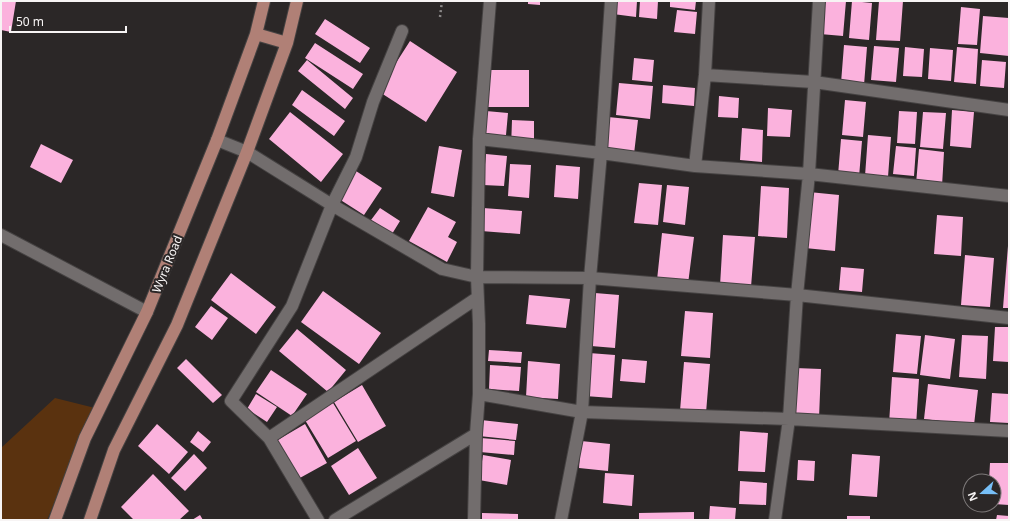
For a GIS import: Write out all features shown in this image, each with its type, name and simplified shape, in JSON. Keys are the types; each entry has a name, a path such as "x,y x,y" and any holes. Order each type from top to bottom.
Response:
{"main road":[{"name":"Wyra Road","path":"55,520 85,438 147,312 217,140 256,34 264,1"},
{"path":"90,520 114,450 177,325 247,152 287,43 297,1"},
{"path":"256,34 287,43"}],"street":[{"path":"474,520 476,434 479,394 477,277 479,139 490,1"},
{"path":"560,520 582,412 590,278 601,153 611,1"},
{"path":"695,166 705,75 709,1"},
{"path":"776,520 789,419 797,295 809,174 819,1"},
{"path":"318,520 269,438 231,401 292,306 332,205 356,157 373,102 402,31"},
{"path":"705,75 814,82 1009,110"},
{"path":"479,139 601,153 695,166 809,174 1009,196"},
{"path":"217,140 247,152 332,205 442,269 477,277 590,278 797,295 1009,318"},
{"path":"1,235 147,312"},
{"path":"269,438 477,298"},
{"path":"479,394 582,412 789,419 1009,430"},
{"path":"335,520 476,434"}],"path":[{"path":"440,17 442,1"}],"shaded area":[{"path":"55,398 95,408 47,520 1,520 1,448"}],"building":[{"path":"1,1 16,1 11,32 1,30"},
{"path":"528,1 540,1 540,5 528,4"},
{"path":"614,1 637,1 636,17 613,14"},
{"path":"640,1 658,1 657,19 639,17"},
{"path":"670,1 696,1 695,10 670,7"},
{"path":"823,1 846,1 843,36 820,34"},
{"path":"852,1 872,3 869,40 849,38"},
{"path":"879,1 903,1 900,41 876,40"},
{"path":"961,7 980,9 977,45 958,44"},
{"path":"677,10 697,12 695,34 674,32"},
{"path":"983,16 1009,18 1009,56 980,53"},
{"path":"325,19 370,48 360,63 315,34"},
{"path":"410,41 457,72 426,122 378,91"},
{"path":"315,43 363,74 353,89 305,58"},
{"path":"844,45 867,47 864,85 841,83"},
{"path":"874,46 899,48 896,82 871,80"},
{"path":"905,47 924,49 922,77 903,76"},
{"path":"957,47 978,49 976,84 954,82"},
{"path":"930,48 953,50 951,81 928,79"},
{"path":"634,58 654,60 652,82 632,80"},
{"path":"307,60 353,98 345,109 298,71"},
{"path":"982,60 1006,62 1004,88 980,86"},
{"path":"489,70 529,70 529,107 488,107"},
{"path":"619,83 653,86 650,119 616,115"},
{"path":"663,85 695,88 694,106 662,103"},
{"path":"302,90 345,121 334,136 292,105"},
{"path":"719,96 739,98 738,118 718,117"},
{"path":"845,100 866,102 863,137 842,135"},
{"path":"768,108 792,110 790,137 767,136"},
{"path":"952,110 974,112 971,148 950,146"},
{"path":"486,111 508,113 505,146 484,145"},
{"path":"899,111 917,112 915,144 897,143"},
{"path":"290,112 343,154 321,182 269,139"},
{"path":"923,112 946,113 943,149 920,147"},
{"path":"608,117 638,120 634,154 604,151"},
{"path":"512,120 534,121 534,149 511,148"},
{"path":"742,128 763,130 762,162 740,160"},
{"path":"868,135 891,137 888,177 865,176"},
{"path":"841,139 862,141 859,177 838,175"},
{"path":"41,144 73,160 61,183 30,167"},
{"path":"439,146 462,150 454,197 431,193"},
{"path":"896,146 916,148 914,176 893,174"},
{"path":"919,149 944,152 942,186 916,184"},
{"path":"486,154 507,156 504,186 483,185"},
{"path":"510,164 531,165 529,198 508,196"},
{"path":"556,165 580,167 578,199 554,197"},
{"path":"356,171 382,188 364,215 339,199"},
{"path":"639,183 662,185 658,225 634,223"},
{"path":"667,185 689,187 685,225 663,222"},
{"path":"761,186 789,188 787,238 758,236"},
{"path":"809,192 839,195 835,251 805,248"},
{"path":"428,207 456,222 448,237 457,242 447,262 409,241"},
{"path":"380,208 400,221 392,234 371,220"},
{"path":"483,208 522,211 520,234 481,231"},
{"path":"937,215 963,217 961,256 934,254"},
{"path":"662,233 694,237 688,284 657,280"},
{"path":"723,235 755,237 751,287 720,286"},
{"path":"1008,246 1009,308 1003,308"},
{"path":"965,255 994,258 990,307 961,305"},
{"path":"841,267 864,269 862,292 839,290"},
{"path":"231,273 276,307 256,334 211,300"},
{"path":"323,291 381,333 359,364 301,322"},
{"path":"595,293 619,295 615,348 591,346"},
{"path":"529,295 570,299 566,328 526,324"},
{"path":"211,306 228,318 212,340 195,327"},
{"path":"685,311 713,313 710,358 681,356"},
{"path":"995,327 1009,327 1009,362 993,361"},
{"path":"297,329 346,370 328,392 279,351"},
{"path":"896,334 921,336 917,374 893,372"},
{"path":"925,335 955,339 950,379 920,375"},
{"path":"962,335 988,336 986,379 959,377"},
{"path":"489,350 522,352 521,363 488,361"},
{"path":"589,353 615,355 612,398 585,396"},
{"path":"186,359 222,395 213,403 177,368"},
{"path":"622,359 647,361 645,383 620,381"},
{"path":"528,361 560,364 558,399 526,397"},
{"path":"684,362 710,364 706,413 680,411"},
{"path":"490,365 521,367 519,391 489,389"},
{"path":"795,368 821,369 819,418 793,417"},
{"path":"271,370 307,394 292,416 256,392"},
{"path":"892,377 919,379 916,426 889,424"},
{"path":"928,384 978,390 974,425 924,419"},
{"path":"362,385 386,426 358,442 334,402"},
{"path":"992,393 1009,394 1009,423 990,422"},
{"path":"256,394 277,407 267,422 247,409"},
{"path":"333,403 356,441 328,458 305,420"},
{"path":"481,420 518,424 516,440 479,436"},
{"path":"157,424 188,452 169,474 138,446"},
{"path":"305,424 327,463 298,479 276,441"},
{"path":"198,431 211,442 203,452 190,442"},
{"path":"740,431 768,433 765,472 738,471"},
{"path":"481,438 515,441 514,455 480,452"},
{"path":"581,441 610,444 608,471 579,468"},
{"path":"358,448 377,478 349,495 331,466"},
{"path":"194,454 207,468 185,491 171,478"},
{"path":"852,454 880,456 877,497 849,495"},
{"path":"483,455 511,460 507,485 479,480"},
{"path":"798,460 815,461 814,481 797,480"},
{"path":"990,463 1009,463 1009,505 1002,505 1002,473 989,473"},
{"path":"605,473 634,475 632,506 603,503"},
{"path":"153,474 189,511 179,520 134,520 121,507"},
{"path":"740,481 767,483 766,505 739,504"},
{"path":"710,506 736,508 735,520 709,520"},
{"path":"694,512 694,520 639,520 639,513"},
{"path":"482,513 518,514 518,520 482,520"},
{"path":"200,515 203,520 192,520"},
{"path":"997,515 1009,516 1009,520 996,520"},
{"path":"847,516 870,516 870,520 847,520"}]}
